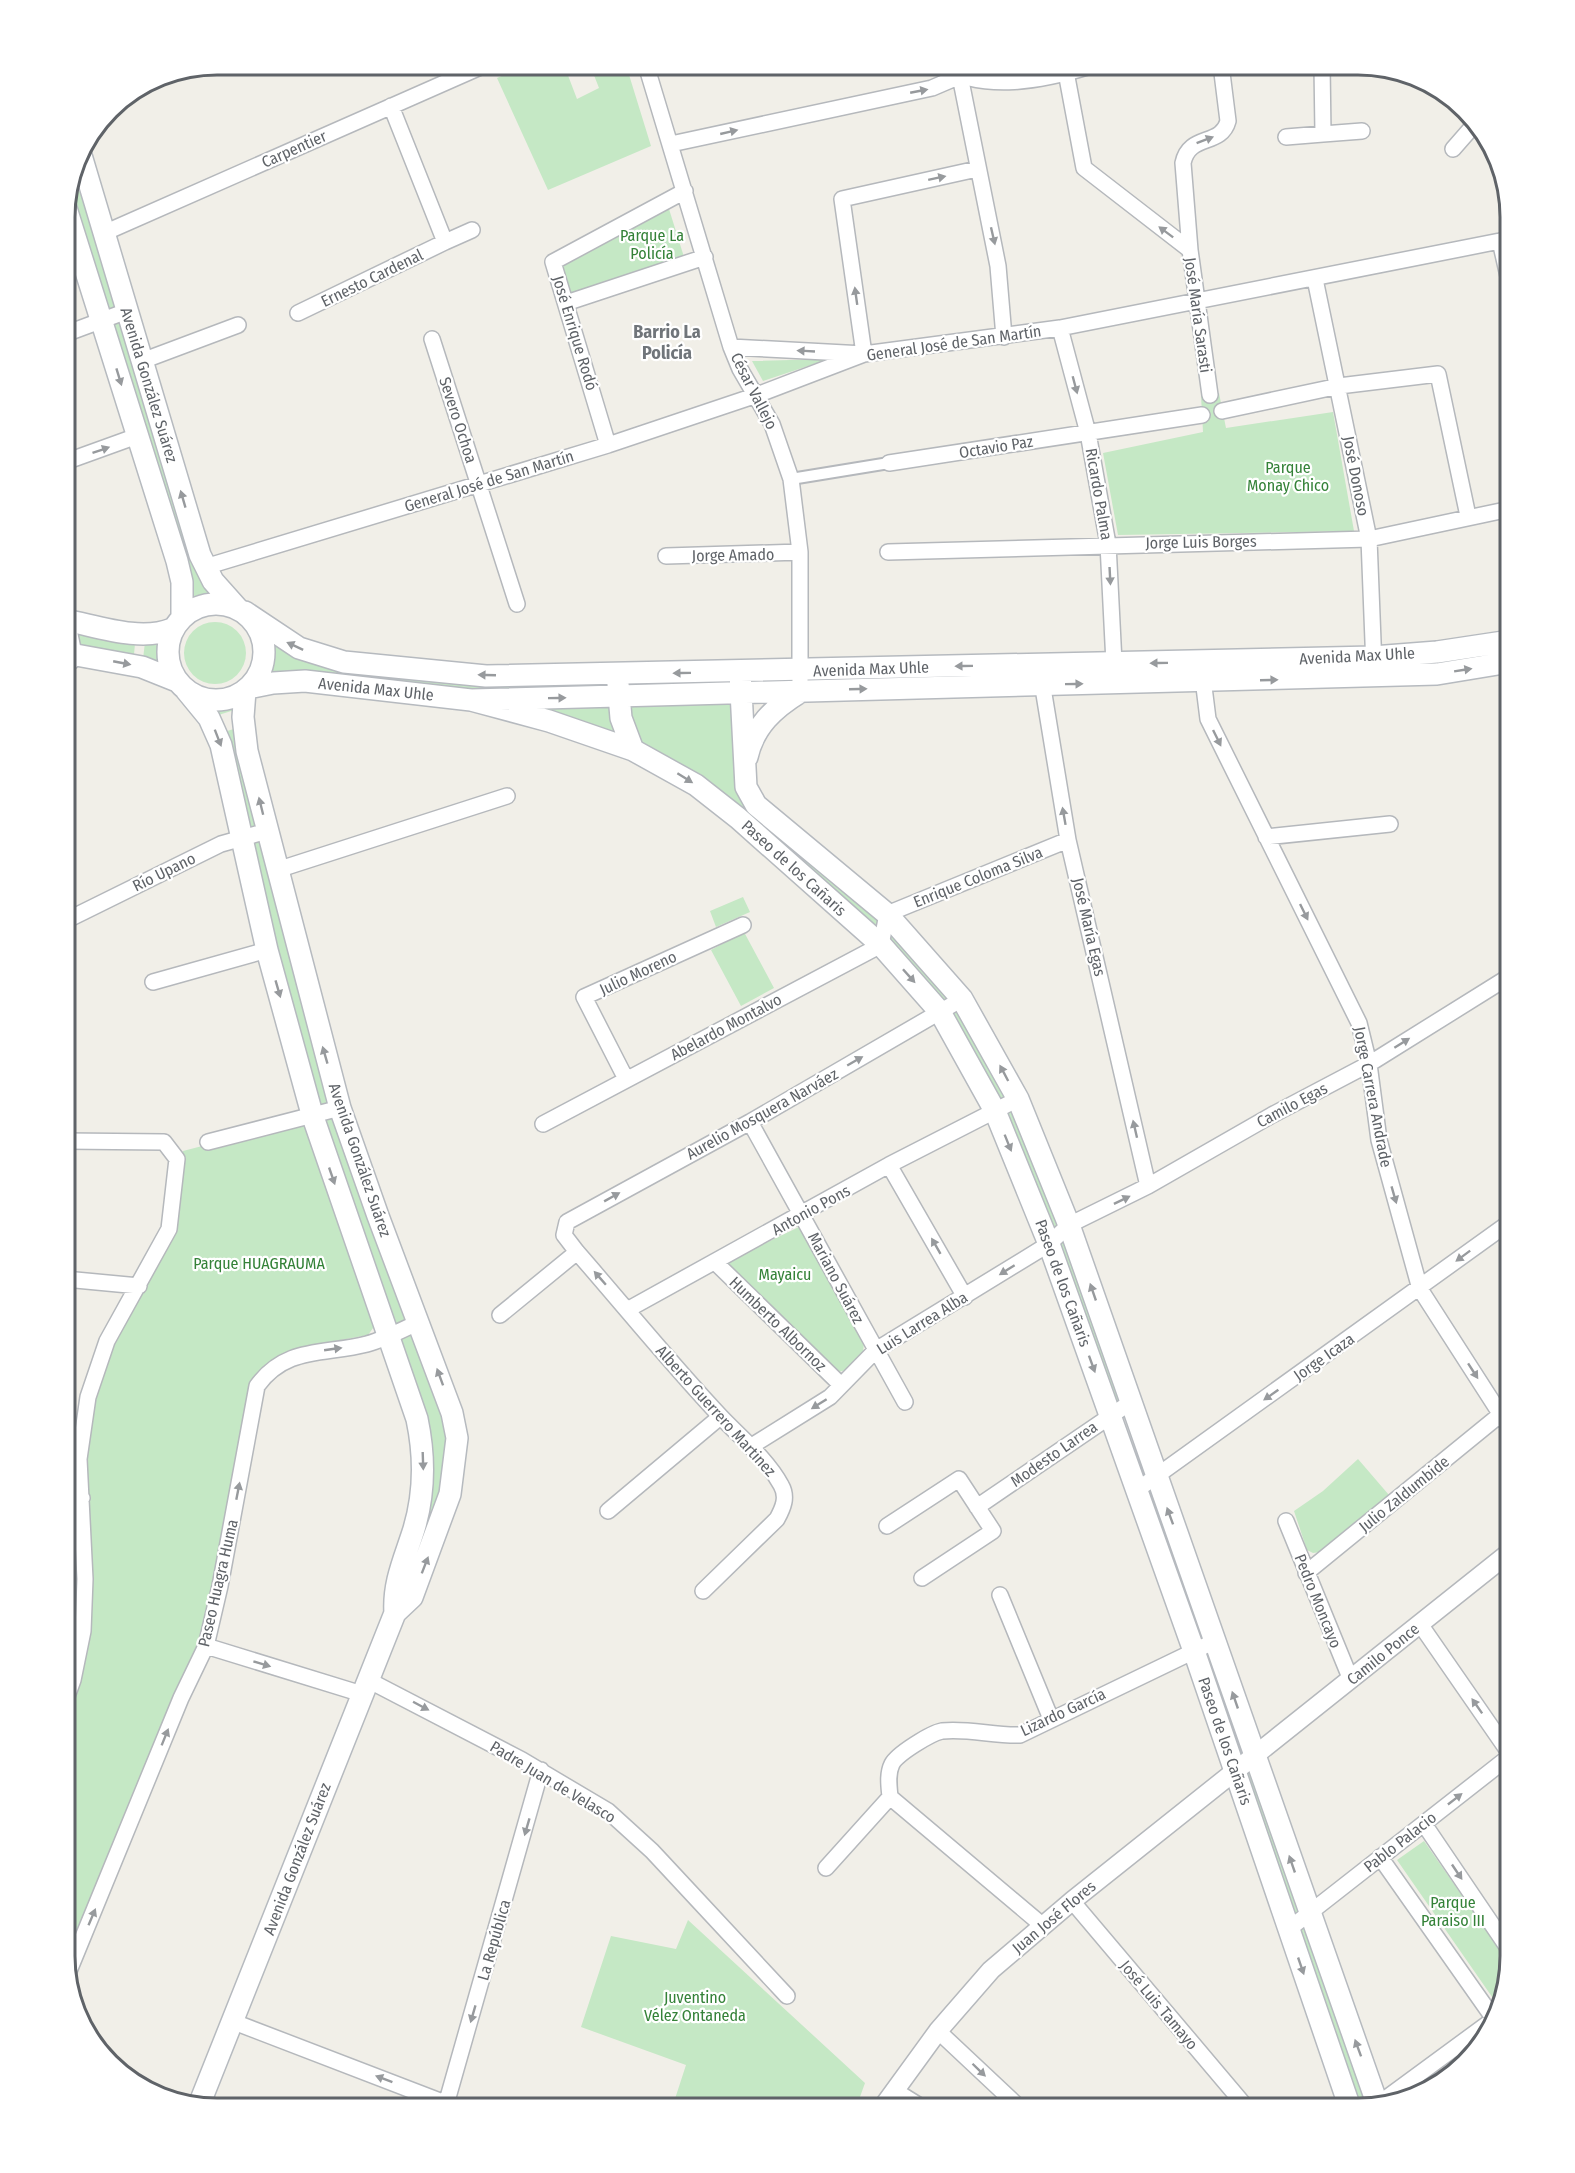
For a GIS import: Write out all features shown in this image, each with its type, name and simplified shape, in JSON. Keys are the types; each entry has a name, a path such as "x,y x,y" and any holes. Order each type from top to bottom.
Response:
{"main road":[{"name":"Avenida González Suárez","path":"85,167 205,567 213,581 241,610"},
{"name":"Avenida González Suárez","path":"75,237 177,561 182,582 177,623"},
{"path":"75,619 146,634 177,623 195,607 220,603 241,610 259,629 264,649 263,663 247,689 218,700 206,699 142,667 75,659"},
{"name":"Avenida Max Uhle","path":"241,610 299,648 344,662 486,676 740,672 800,681 1374,666 1437,674 1500,664"},
{"path":"177,623 167,653 181,685"},
{"name":"Avenida Max Uhle","path":"1374,666 1437,652 1500,643"},
{"name":"Avenida Max Uhle","path":"1041,674 1114,663 1202,672"},
{"path":"740,672 740,694"},
{"path":"617,674 621,718 633,750"},
{"name":"Avenida Max Uhle","path":"247,689 273,682 305,681 471,700 740,694 800,681"},
{"path":"744,769 751,739 762,722 783,703 800,681"},
{"name":"Avenida González Suárez","path":"181,685 209,718 221,745 267,950 312,1114 417,1419 424,1469 422,1497 394,1592 395,1613"},
{"name":"Avenida González Suárez","path":"203,2097 395,1613 412,1597 450,1494 457,1438 452,1413 340,1108 248,751 243,717 247,689"},
{"name":"Paseo de los Cañaris","path":"740,694 746,787 756,805 887,914 962,999 1018,1099 1069,1225 1254,1755 1377,2097"},
{"name":"Paseo de los Cañaris","path":"471,700 549,721 633,750 696,785 738,818 881,945 940,1012 995,1111 1049,1244 1194,1651 1346,2098"}],"street":[{"name":"Carpentier","path":"104,233 460,75"},
{"name":"César Vallejo","path":"649,75 686,191 731,348 740,369 772,424 791,479 800,552 800,681"},
{"path":"671,144 932,88 957,75"},
{"path":"968,75 977,169 998,266 1004,337"},
{"path":"973,75 978,79 1015,79 1044,75"},
{"name":"José María Sarasti","path":"1067,75 1084,168 1190,250 1210,395"},
{"path":"1190,250 1183,163 1185,153 1192,145 1220,134 1226,129 1228,121 1222,75"},
{"path":"1322,75 1323,134"},
{"path":"391,106 445,242"},
{"path":"1453,149 1470,130"},
{"path":"1286,137 1362,131"},
{"path":"731,348 864,354 842,199 977,169"},
{"name":"José Enrique Rodó","path":"608,445 553,262 686,191"},
{"name":"Ernesto Cardenal","path":"298,313 472,230"},
{"name":"General José de San Martín","path":"205,567 608,445 757,395 864,354 1060,328 1196,299 1315,279 1500,241"},
{"path":"566,303 705,257"},
{"name":"José Donoso","path":"1315,279 1369,539 1374,666"},
{"path":"75,330 127,311"},
{"path":"142,361 238,325"},
{"name":"Ricardo Palma","path":"1060,328 1088,433 1108,544 1114,663"},
{"name":"Severo Ochoa","path":"432,339 517,604"},
{"path":"1222,411 1339,386 1438,374 1468,516"},
{"name":"Octavio Paz","path":"791,479 1202,415"},
{"path":"75,458 137,436"},
{"name":"Jorge Luis Borges","path":"888,552 1108,544 1369,539 1500,510"},
{"name":"Jorge Amado","path":"666,556 800,552"},
{"name":"Jorge Carrera Andrade","path":"1202,672 1208,719 1359,1023 1369,1064 1379,1140 1420,1289 1500,1412"},
{"name":"José María Egas","path":"1041,674 1068,840 1148,1186"},
{"path":"277,870 507,795"},
{"path":"1266,837 1390,824"},
{"name":"Río Upano","path":"75,916 221,844 267,831"},
{"name":"Enrique Coloma Silva","path":"887,914 1068,840"},
{"path":"881,945 887,914"},
{"name":"Julio Moreno","path":"627,1078 584,998 743,925"},
{"name":"Abelardo Montalvo","path":"543,1124 881,945"},
{"path":"153,982 267,950"},
{"name":"Camilo Egas","path":"1069,1225 1148,1186 1272,1115 1369,1064 1500,982"},
{"name":"Aurelio Mosquera Narváez","path":"564,1229 567,1222 750,1122 962,999"},
{"path":"995,1111 1018,1099"},
{"path":"208,1142 340,1108"},
{"name":"Antonio Pons","path":"627,1310 716,1263 889,1165 995,1111"},
{"name":"Mariano Suárez","path":"750,1122 905,1402"},
{"path":"75,1141 164,1142 177,1159 169,1228 139,1286 106,1341 88,1396 79,1459 85,1579 83,1631 75,1662"},
{"path":"889,1165 965,1297"},
{"name":"Luis Larrea Alba","path":"750,1447 830,1397 840,1384 876,1350 1049,1244 1069,1225"},
{"name":"Alberto Guerrero Martinez","path":"564,1229 564,1235 577,1252 720,1417 750,1447 781,1484 785,1494 783,1508 777,1519 703,1591"},
{"name":"Jorge Icaza","path":"1137,1490 1500,1229"},
{"path":"500,1315 577,1252"},
{"name":"Humberto Albornoz","path":"716,1263 840,1384"},
{"path":"75,1280 139,1286"},
{"name":"Paseo Huagra Huma","path":"75,1956 181,1698 206,1646 220,1586 257,1386 270,1369 310,1352 367,1344 419,1322"},
{"name":"Modesto Larrea","path":"977,1507 1131,1401"},
{"name":"Julio Zaldumbide","path":"1306,1573 1500,1415"},
{"path":"608,1511 720,1417"},
{"path":"887,1526 959,1479 993,1531 922,1578"},
{"path":"75,1497 82,1498"},
{"name":"Pedro Moncayo","path":"1286,1521 1351,1680"},
{"name":"Camilo Ponce","path":"1254,1755 1500,1560"},
{"path":"1000,1595 1051,1719"},
{"path":"1420,1624 1500,1740"},
{"name":"Lizardo García","path":"890,1797 889,1777 892,1764 908,1749 939,1732 959,1731 998,1736 1020,1735 1215,1641"},
{"name":"Padre Juan de Velasco","path":"206,1646 365,1687 541,1770 608,1811 652,1851 787,1996"},
{"name":"Juan José Flores","path":"889,2098 938,2031 991,1970 1042,1925 1254,1755"},
{"name":"Pablo Palacio","path":"1289,1929 1500,1763"},
{"name":"La República","path":"451,2098 541,1770"},
{"path":"826,1868 890,1797 1042,1925"},
{"path":"1424,1824 1500,1936"},
{"path":"1380,1857 1488,2011"},
{"name":"José Luis Tamayo","path":"1072,1901 1239,2098"},
{"path":"234,2022 426,2098"},
{"path":"1392,2093 1479,2030"},
{"path":"938,2031 1009,2098"},
{"path":"894,2090 907,2098"}],"green space":[{"path":"504,75 568,75 577,99 599,88 594,75 629,75 651,146 548,190 497,78"},
{"path":"85,167 220,603 207,604 189,611 75,238 76,199"},
{"name":"Parque La Policía","path":"669,209 684,257 568,297 559,264"},
{"path":"829,359 763,381 752,361"},
{"name":"Parque Monay Chico","path":"1219,393 1226,428 1333,412 1354,531 1118,535 1103,453 1203,432 1201,396"},
{"path":"75,622 136,633 133,665 75,655"},
{"path":"215,622 232,627 237,631 241,636 246,653 241,670 237,675 232,679 215,684 198,679 193,675 189,670 184,653 189,636 193,631 198,627"},
{"path":"259,629 344,662 617,674 618,697 265,684 244,707 209,718 206,699 221,699 234,695 245,689 260,670 263,644"},
{"path":"146,634 169,639 167,653 170,668 142,667"},
{"path":"737,698 742,787 886,918 962,999 940,1012 881,945 638,745 622,699"},
{"path":"503,703 610,704 617,737"},
{"path":"244,726 317,1028 457,1438 419,1580 398,1573 424,1469 328,1166 217,734"},
{"path":"743,897 750,912 716,927 710,911"},
{"path":"744,932 774,988 741,1006 711,950"},
{"path":"961,1004 1014,1096 996,1106 945,1013"},
{"path":"1017,1102 1066,1224 1050,1239 998,1112"},
{"name":"Parque HUAGRAUMA","path":"306,1119 376,1324 368,1335 308,1346 266,1364 251,1383 201,1644 75,1940 75,1684 83,1459 91,1397 109,1342 171,1229 183,1151"},
{"name":"Mayaicu","path":"801,1226 863,1340 863,1352 860,1358 852,1366 841,1371 835,1372 722,1264"},
{"path":"1067,1231 1128,1400 1112,1411 1053,1245"},
{"path":"1358,1459 1389,1495 1320,1552 1313,1553 1307,1550 1294,1511 1323,1491"},
{"path":"1254,1759 1306,1911 1290,1925 1238,1772"},
{"name":"Parque Paraiso III","path":"1424,1841 1500,1950 1499,1974 1493,1998 1397,1860"},
{"path":"1309,1917 1368,2097 1354,2098 1292,1930"},
{"name":"Juventino Vélez Ontaneda","path":"688,1920 865,2083 860,2098 675,2098 686,2065 581,2027 611,1936 676,1949"}],"district":[{"name":"Barrio La Policía","path":"667,342"}]}
